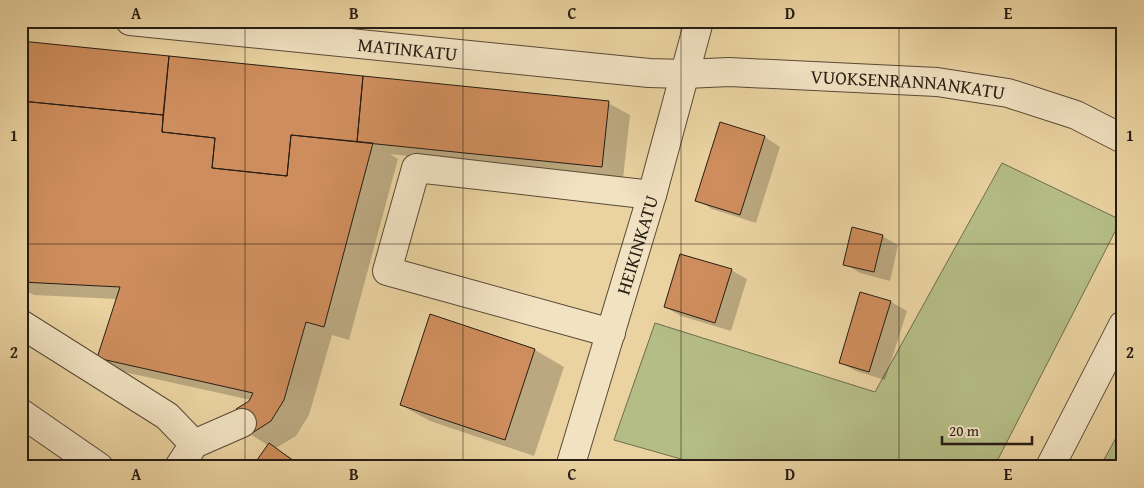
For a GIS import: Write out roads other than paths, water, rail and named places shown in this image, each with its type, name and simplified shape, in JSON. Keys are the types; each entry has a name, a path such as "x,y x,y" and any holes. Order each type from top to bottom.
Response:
{"street":[{"name":"MATINKATU","path":"130,21 649,73 685,74"},
{"name":"HEIKINKATU","path":"570,467 652,195 699,21"},
{"name":"VUOKSENRANNANKATU","path":"685,74 729,72 937,82 1008,93 1076,115 1123,139"},
{"path":"611,333 387,270 416,168 652,195"},
{"path":"21,324 167,416 194,444"},
{"path":"1050,467 1123,325"},
{"path":"21,413 99,467"},
{"path":"179,467 194,444 242,423"}]}
